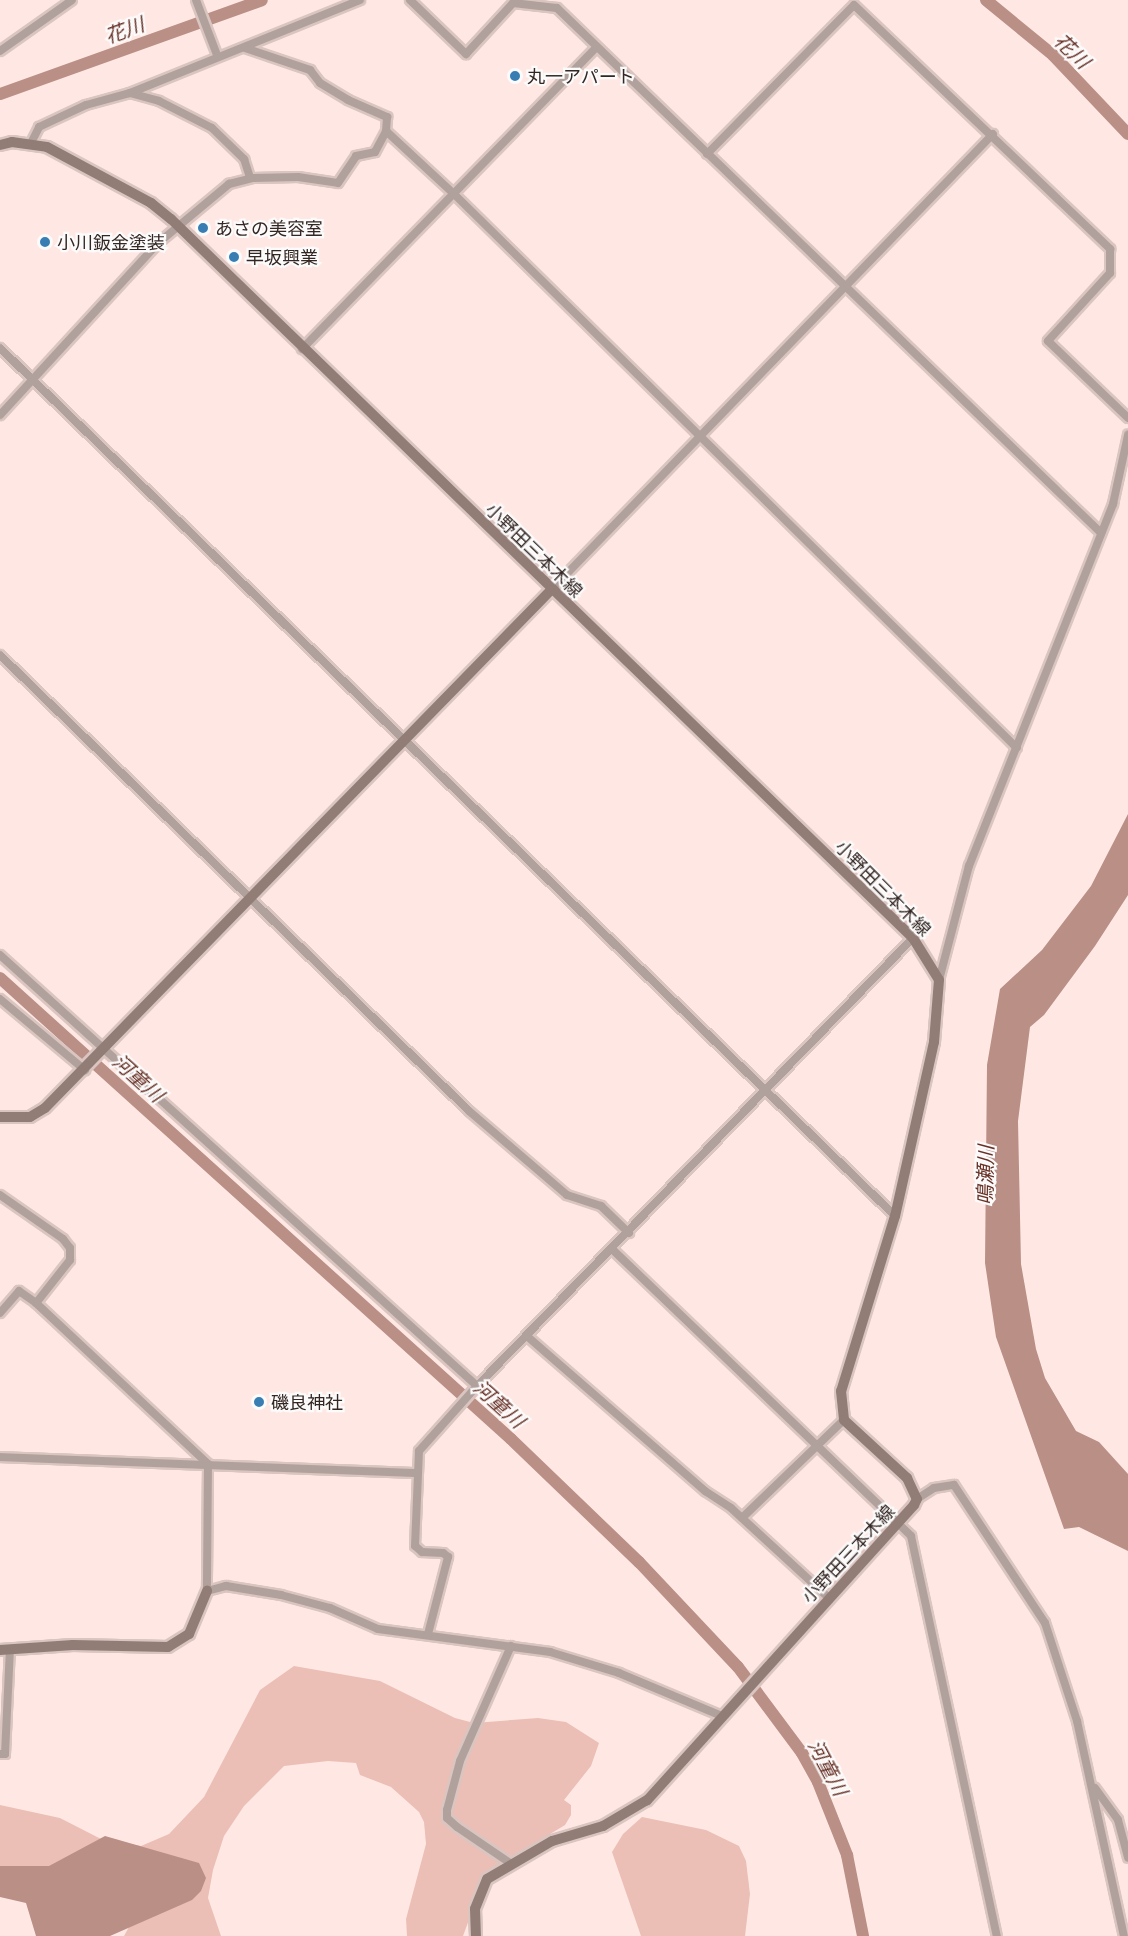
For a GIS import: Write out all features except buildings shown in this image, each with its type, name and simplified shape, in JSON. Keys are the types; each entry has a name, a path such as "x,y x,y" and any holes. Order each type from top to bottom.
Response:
{"main road":[{"name":"小野田三本木線","path":"0,145 31,143 60,153 150,203 176,225 913,938 939,980"},
{"path":"0,1117 21,1118 38,1113 86,1069 551,590"},
{"path":"844,1419 841,1402 844,1379 895,1216 936,1032 939,980"},
{"name":"小野田三本木線","path":"476,1936 475,1909 483,1884 510,1863 552,1840 603,1826 647,1800 760,1672 901,1523 917,1499 907,1478 844,1419"},
{"path":"5,1650 73,1645 168,1647 189,1634 207,1592"}],"street":[{"path":"0,51 72,0"},
{"path":"196,0 216,53"},
{"path":"31,143 39,127 94,102 130,93 216,53 244,48 360,0"},
{"path":"410,0 466,54 513,3 557,8 1101,533"},
{"path":"707,154 854,5 993,134 1110,249 1110,273 1048,341 1128,418"},
{"path":"0,415 35,380 176,225 191,219 229,184 250,178 298,177 338,183 356,156 375,152 386,131 387,117 330,88 310,70 244,48"},
{"path":"302,349 596,48"},
{"path":"130,93 159,101 212,128 244,159 250,178"},
{"path":"386,131 453,193 1017,748"},
{"path":"551,590 993,134"},
{"path":"0,348 764,1092 895,1216"},
{"path":"939,980 969,866 1119,488 1128,435"},
{"path":"0,655 469,1111 567,1196 601,1206 629,1233"},
{"path":"428,1634 448,1557 443,1553 422,1552 415,1546 419,1451 476,1387 613,1250 913,938"},
{"path":"0,956 476,1387"},
{"path":"0,999 86,1069"},
{"path":"0,1196 63,1239 70,1248 70,1260 36,1304"},
{"path":"613,1250 816,1445 901,1523 915,1547 997,1936"},
{"path":"0,1313 19,1291 36,1304 208,1464 207,1592 226,1586 281,1595 330,1608 378,1629 511,1646 597,1665 722,1716"},
{"path":"528,1337 705,1491 742,1518 829,1598"},
{"path":"742,1518 844,1419"},
{"path":"0,1466 0,1457 417,1473"},
{"path":"917,1499 934,1488 954,1485 1045,1623 1067,1686 1092,1785 1124,1936"},
{"path":"510,1863 457,1827 447,1818 447,1810 460,1761 511,1646"},
{"path":"0,1754 5,1754 5,1650"},
{"path":"1092,1785 1118,1820 1128,1858"}],"shaded area":[{"path":"1128,814 1128,895 1095,946 1044,1015 1030,1027 1018,1121 1021,1264 1036,1349 1045,1378 1076,1431 1099,1442 1128,1474 1128,1551 1079,1527 1064,1529 996,1337 985,1263 987,1065 1000,989 1042,950 1091,886"},
{"path":"294,1666 380,1681 455,1718 474,1723 538,1718 566,1722 599,1743 591,1766 564,1800 571,1805 571,1815 565,1825 512,1857 476,1901 463,1936 407,1936 406,1919 426,1844 424,1822 419,1812 391,1787 360,1775 356,1763 328,1761 284,1766 244,1806 224,1836 213,1870 208,1898 221,1936 124,1936 135,1916 0,1873 0,1805 60,1818 101,1839 141,1846 169,1834 204,1797 260,1690"},
{"path":"642,1817 706,1830 739,1846 746,1861 750,1894 745,1936 641,1936 612,1852 623,1834"},
{"path":"105,1836 199,1863 206,1878 201,1891 192,1900 110,1936 36,1936 26,1903 0,1897 0,1866 49,1866"}],"waterway":[{"name":"花川","path":"0,94 262,0"},
{"name":"花川","path":"986,0 1053,55 1128,134"},
{"name":"河童川","path":"0,978 511,1439 639,1562 738,1667 802,1753 818,1782 847,1855 863,1936"}],"place":[{"name":"丸一アパート","path":"515,76"},
{"name":"あさの美容室","path":"203,228"},
{"name":"小川鈑金塗装","path":"45,242"},
{"name":"早坂興業","path":"234,257"},
{"name":"磯良神社","path":"259,1402"}],"water label":[{"name":"鳴瀬川","path":"984,1175"}]}
